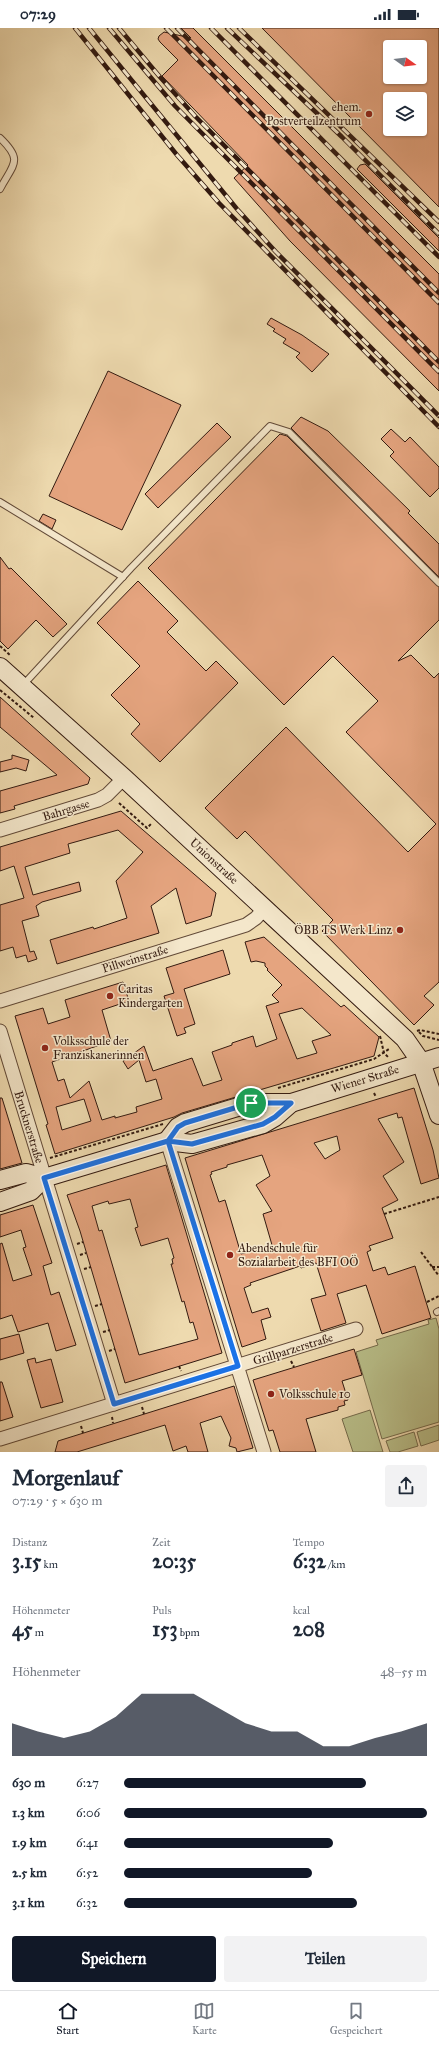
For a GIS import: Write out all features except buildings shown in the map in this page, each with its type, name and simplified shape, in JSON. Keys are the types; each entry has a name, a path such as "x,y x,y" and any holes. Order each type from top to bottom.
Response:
{"main road":[{"name":"Unionstraße","path":"0,667 124,778 405,1039 414,1049 421,1062 439,1114"},
{"name":"Wiener Straße","path":"0,1202 31,1191 44,1178 168,1141 192,1144 263,1124 275,1117 291,1103 439,1057"},
{"name":"Wiener Straße","path":"0,1180 26,1174 44,1178"}],"street":[{"name":"Bahrgasse","path":"0,830 98,800 107,795 124,778"},
{"name":"Pillweinstraße","path":"0,1001 246,925 256,918 265,908"},
{"name":"Brucknerstraße","path":"0,1031 113,1409"},
{"path":"168,1141 264,1452"},
{"name":"Grillparzerstraße","path":"0,1439 113,1409 238,1366 356,1329"}],"lane":[{"path":"0,138 11,148 15,156 15,163 0,189"},
{"path":"21,686 123,577 270,426 289,432 439,583"},
{"path":"0,502 123,577"}],"path":[{"path":"119,803 147,828 152,823"},
{"path":"439,1034 420,1030 418,1031 423,1036 439,1040"},
{"path":"382,1057 384,1053"},
{"path":"373,1093 375,1093 376,1097"},
{"path":"384,1214 439,1197"},
{"path":"74,1245 83,1242"},
{"path":"77,1255 86,1252"},
{"path":"421,1252 439,1275"},
{"path":"82,1270 91,1267"},
{"path":"432,1267 439,1267"},
{"path":"427,1302 439,1296"},
{"path":"291,1360 294,1367"},
{"path":"142,1405 144,1414"},
{"path":"113,1409 114,1423"},
{"path":"80,1424 83,1433"}],"green space":[{"path":"436,1318 439,1329 439,1422 382,1439 356,1352 378,1345 376,1340 429,1324 428,1320"},
{"path":"370,1410 383,1452 353,1452 342,1419"},
{"path":"439,1425 439,1440 421,1446 417,1432"},
{"path":"414,1432 418,1446 398,1452 390,1452 386,1441"}],"railway":[{"path":"75,28 177,155 219,203 439,427"},
{"path":"89,28 237,209 276,252 439,416"},
{"path":"109,28 175,106 439,372"},
{"path":"119,28 195,116 439,362"},
{"path":"166,28 439,303"},
{"path":"177,28 439,293"},
{"path":"211,28 439,257"},
{"path":"227,28 342,137 439,234"},
{"path":"239,28 439,222"}],"place":[{"name":"ehem. Postverteilzentrum","path":"369,114"},
{"name":"ÖBB TS Werk Linz","path":"400,930"},
{"name":"Caritas Kindergarten","path":"110,996"},
{"name":"Volksschule der Franziskanerinnen","path":"45,1048"},
{"name":"Abendschule für Sozialarbeit des BFI OÖ","path":"230,1255"},
{"name":"Volksschule 10","path":"271,1394"}],"route":[{"path":"251,1103 185,1123 178,1127 168,1141 44,1178 114,1404 238,1366 168,1141 192,1144 263,1124 275,1117 291,1103 251,1103"}]}
